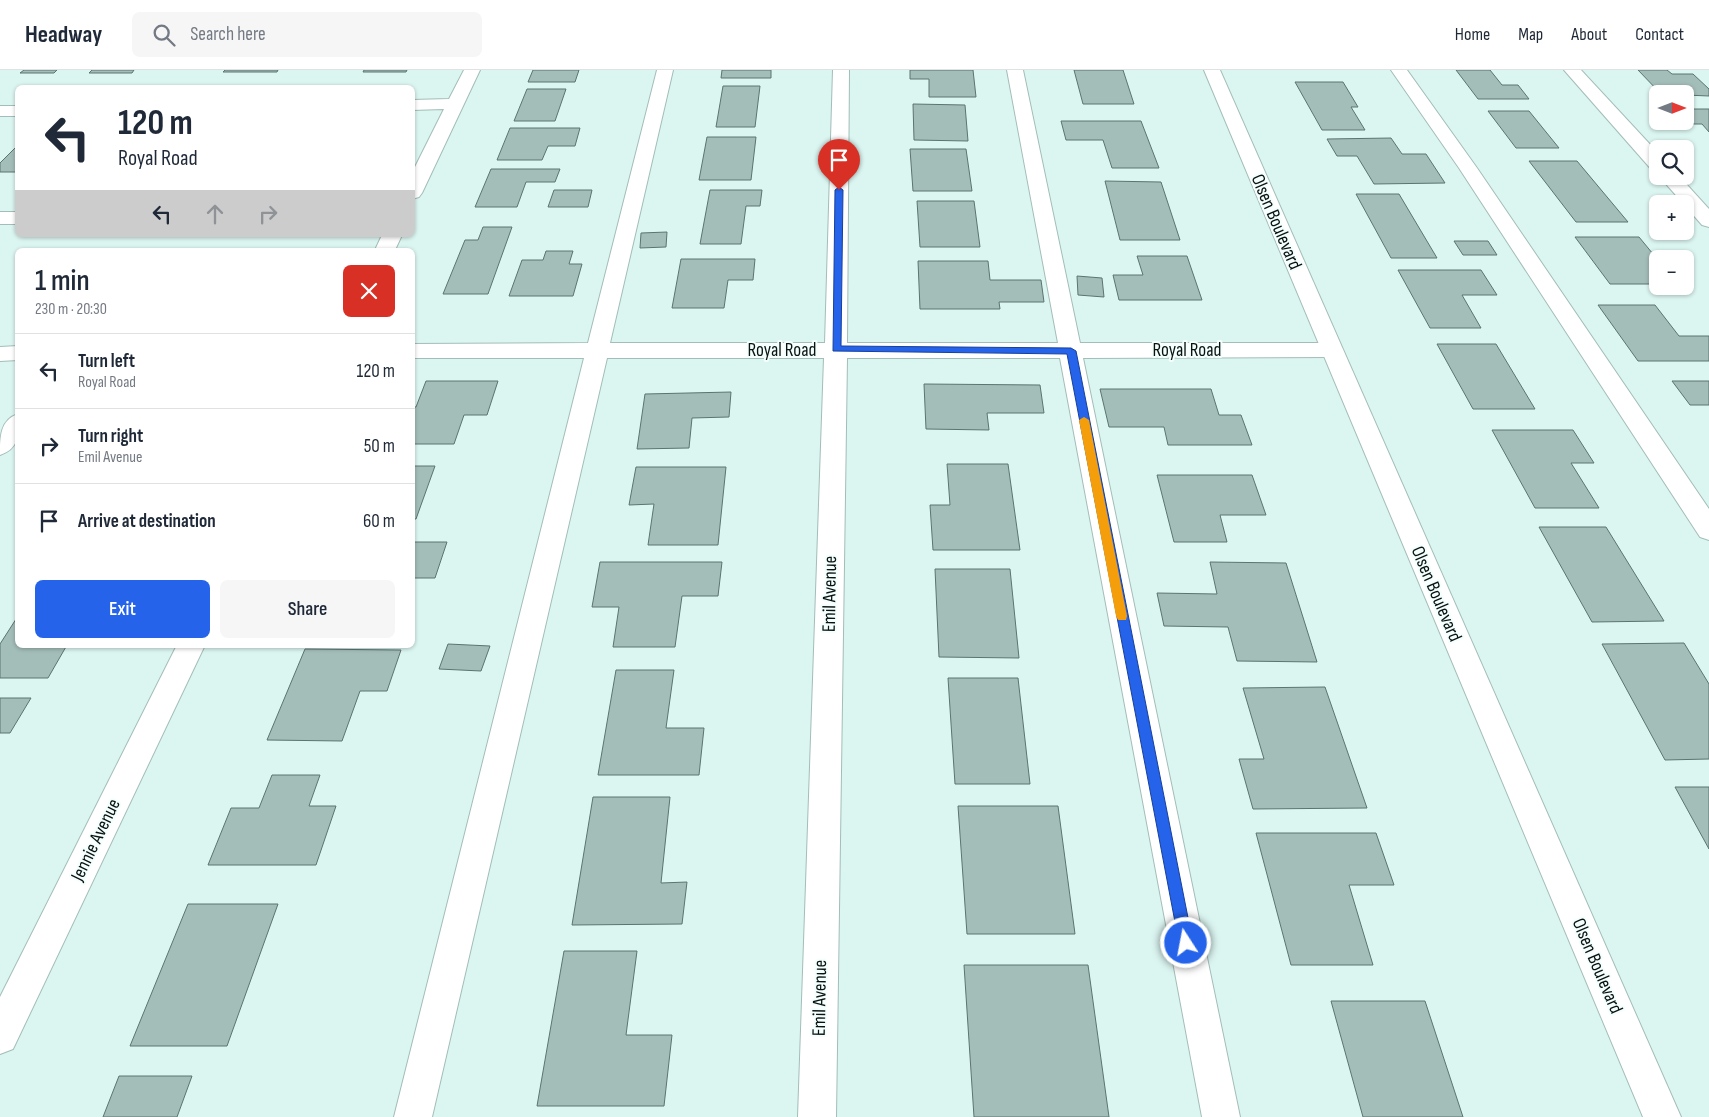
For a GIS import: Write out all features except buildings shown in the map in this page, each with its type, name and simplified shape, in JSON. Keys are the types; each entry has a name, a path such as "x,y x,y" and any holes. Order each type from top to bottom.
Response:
{"street":[{"path":"415,187 472,70"},
{"path":"413,1117 665,70"},
{"name":"Emil Avenue","path":"817,1117 841,70"},
{"path":"1015,70 1221,1117"},
{"name":"Olsen Boulevard","path":"1212,70 1662,1117"},
{"path":"1399,70 1468,168 1709,530"},
{"path":"1572,70 1649,154"},
{"path":"415,105 455,104"},
{"path":"0,111 15,111"},
{"path":"1676,185 1709,221"},
{"path":"0,218 15,218"},
{"name":"Royal Road","path":"415,350 1331,350"},
{"path":"0,354 15,353"},
{"path":"0,446 15,426"},
{"name":"Jennie Avenue","path":"0,1036 190,648"}],"slow traffic":[{"path":"1084,420 1122,616"}],"route":[{"path":"839,190 836,349 1071,351 1186,943"}]}
